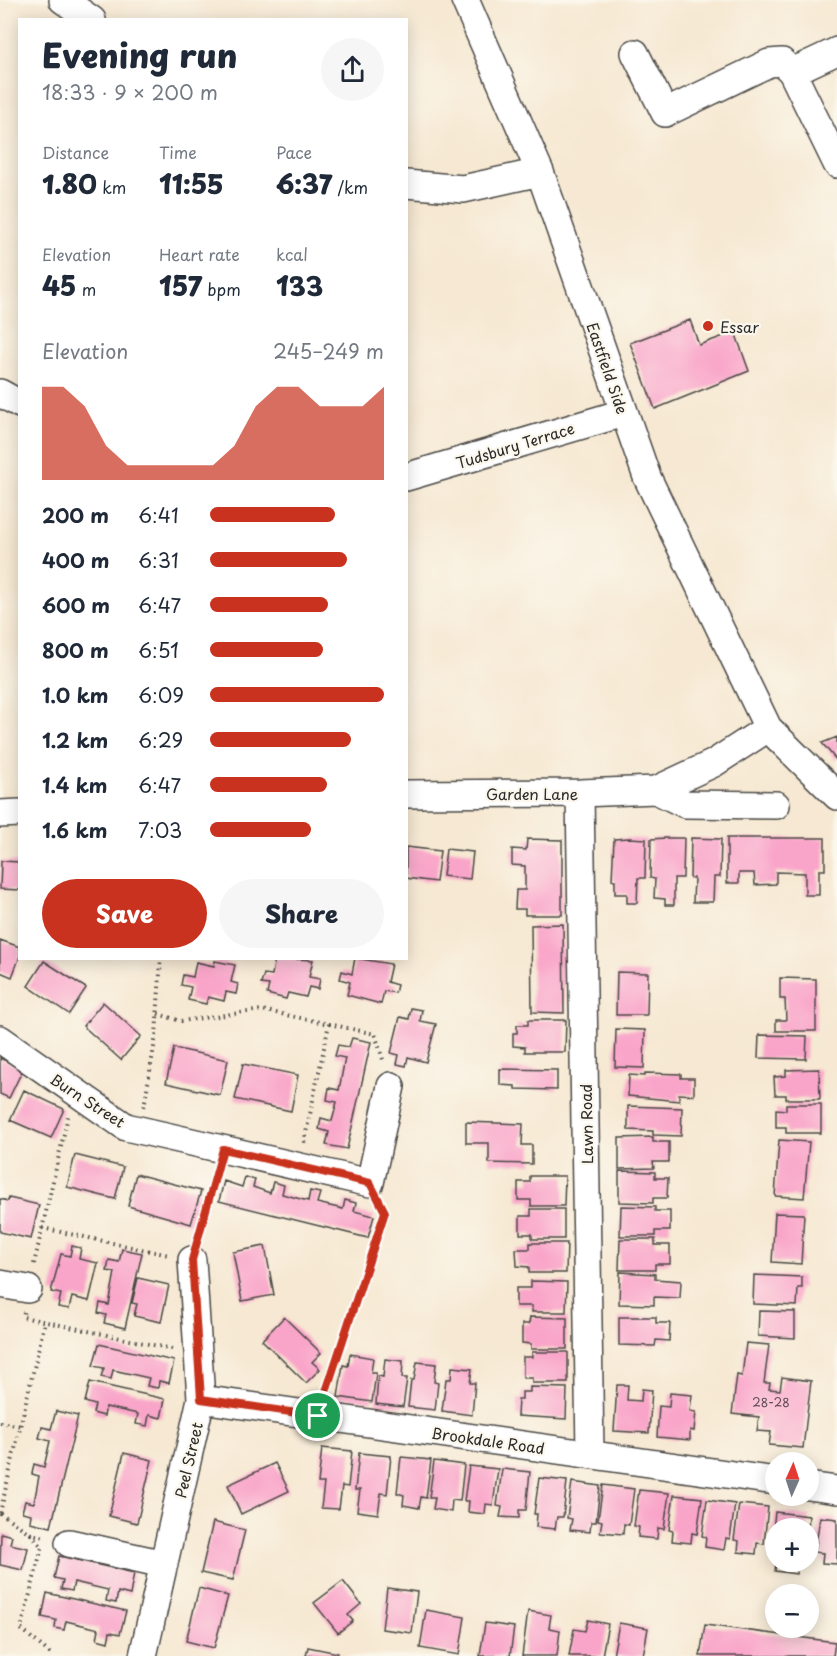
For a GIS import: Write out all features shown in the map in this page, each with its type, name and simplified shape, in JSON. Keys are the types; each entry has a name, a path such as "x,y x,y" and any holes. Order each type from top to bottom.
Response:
{"street":[{"path":"63,0 89,18"},
{"name":"Eastfield Side","path":"465,0 540,172 647,477 768,728 837,796"},
{"path":"792,72 837,51"},
{"path":"635,53 665,113 769,63 782,62 792,72 837,164"},
{"path":"408,184 463,189 540,172"},
{"path":"0,393 18,403"},
{"path":"0,417 18,411"},
{"name":"Tudsbury Terrace","path":"408,476 623,413"},
{"name":"Garden Lane","path":"408,794 656,790 714,763 768,728"},
{"name":"Garden Lane","path":"656,790 685,804 776,805"},
{"name":"Lawn Road","path":"580,793 590,1454"},
{"path":"0,814 18,813"},
{"name":"Burn Street","path":"0,1039 126,1127 370,1183"},
{"path":"370,1183 391,1086"},
{"name":"Peel Street","path":"143,1656 201,1399 192,1260"},
{"path":"0,1284 28,1289"},
{"name":"Brookdale Road","path":"201,1399 765,1479"},
{"path":"819,1488 837,1490"},
{"path":"69,1543 164,1564"}],"path":[{"path":"140,1130 158,1014 161,960"},
{"path":"158,1014 181,1021 262,1010 375,1034 391,1086"},
{"path":"299,1167 329,1024"},
{"path":"74,1092 23,1317 198,1355"},
{"path":"42,1228 192,1260 223,1149"},
{"path":"318,1416 385,1212 370,1183"},
{"path":"45,1322 0,1513 31,1534 42,1547 21,1629 53,1656"},
{"path":"0,1422 21,1426"},
{"path":"31,1534 69,1543"}],"building":[{"path":"690,320 699,345 735,332 749,371 655,409 630,343"},
{"path":"837,737 837,761 822,743"},
{"path":"684,838 683,878 674,878 674,905 665,905 665,899 654,898 655,879 650,878 651,839"},
{"path":"691,838 721,839 720,877 714,877 713,902 693,902 694,878 690,878"},
{"path":"727,838 825,838 825,870 819,870 819,895 805,895 805,873 776,872 776,884 755,885 754,873 739,873 739,883 727,883"},
{"path":"527,839 562,840 562,915 525,915 525,909 515,909 516,890 525,890 525,866 512,865 512,849 526,850"},
{"path":"614,839 646,839 645,878 638,878 637,903 627,903 627,894 615,894 615,880 612,880"},
{"path":"408,847 440,851 436,882 408,878"},
{"path":"446,849 473,852 470,879 443,876"},
{"path":"1,861 18,862 18,890 0,889"},
{"path":"563,924 564,1013 532,1012 531,925"},
{"path":"0,940 18,946 18,960 12,977 0,972"},
{"path":"275,960 313,960 309,977 320,979 318,989 309,987 306,997 288,993 286,999 267,994 269,985 261,984 264,974 272,975"},
{"path":"355,960 391,964 387,982 397,985 395,993 384,991 381,1004 347,995 350,982 340,979 342,971 352,974"},
{"path":"44,961 86,988 69,1014 28,986"},
{"path":"215,961 235,965 231,982 238,984 236,994 226,992 224,1001 208,997 206,1004 188,1000 191,987 181,985 183,975 193,977 196,962 214,966"},
{"path":"617,972 648,973 647,1015 616,1015"},
{"path":"780,978 816,979 816,1031 776,1031 776,1020 786,1020 785,999 780,999"},
{"path":"103,1002 141,1036 121,1060 83,1026"},
{"path":"411,1008 422,1010 420,1021 436,1024 426,1062 408,1057 406,1066 397,1064 399,1055 391,1053 400,1017 409,1019"},
{"path":"528,1020 566,1020 565,1052 525,1052 525,1047 513,1046 513,1033 517,1033 517,1025 528,1025"},
{"path":"616,1029 645,1030 644,1068 615,1067"},
{"path":"759,1035 807,1036 806,1059 758,1058"},
{"path":"352,1038 371,1042 347,1149 326,1145 329,1132 319,1129 321,1118 332,1121 337,1102 327,1100 329,1088 339,1090 345,1058 335,1056 338,1045 349,1047"},
{"path":"174,1048 228,1060 220,1095 166,1083"},
{"path":"0,1058 23,1069 9,1098 0,1094"},
{"path":"243,1064 298,1075 291,1111 235,1099"},
{"path":"500,1069 557,1070 557,1090 515,1089 515,1086 500,1085"},
{"path":"819,1069 820,1099 786,1099 786,1095 775,1095 774,1077 786,1076 786,1070"},
{"path":"645,1073 681,1074 681,1078 694,1078 694,1095 679,1094 679,1101 628,1096 629,1075 645,1076"},
{"path":"24,1090 64,1109 51,1138 10,1120"},
{"path":"786,1104 821,1104 821,1133 786,1133 786,1127 776,1127 776,1109 786,1110"},
{"path":"628,1106 682,1108 681,1136 653,1135 653,1131 628,1130"},
{"path":"466,1122 523,1124 522,1145 532,1145 532,1164 489,1163 489,1143 466,1143"},
{"path":"653,1137 653,1142 669,1142 669,1162 653,1162 654,1168 619,1169 619,1138"},
{"path":"779,1140 809,1142 804,1198 775,1196"},
{"path":"75,1155 123,1167 115,1199 67,1187"},
{"path":"619,1171 655,1172 655,1178 668,1178 667,1198 653,1198 653,1203 619,1202"},
{"path":"136,1174 201,1191 191,1224 128,1206"},
{"path":"530,1176 565,1176 564,1206 531,1206 531,1200 518,1200 518,1182 530,1182"},
{"path":"245,1177 255,1180 253,1187 270,1193 273,1182 284,1185 282,1194 308,1201 310,1191 320,1193 317,1203 343,1209 345,1200 356,1203 354,1211 374,1216 368,1238 219,1201 224,1181 242,1187"},
{"path":"9,1198 39,1205 31,1239 0,1232 0,1199 8,1201"},
{"path":"621,1206 655,1207 655,1211 670,1211 670,1231 655,1231 655,1236 620,1236"},
{"path":"531,1209 564,1209 564,1239 532,1239 532,1234 520,1234 520,1216 531,1216"},
{"path":"775,1213 804,1214 801,1264 772,1262"},
{"path":"620,1239 655,1239 655,1245 670,1245 670,1264 655,1264 655,1270 619,1270"},
{"path":"530,1243 567,1243 566,1273 529,1273 529,1267 517,1266 516,1249 530,1249"},
{"path":"72,1246 81,1248 79,1259 98,1263 89,1301 72,1297 69,1309 58,1307 61,1294 51,1292 61,1254 70,1256"},
{"path":"265,1246 274,1295 242,1301 233,1252"},
{"path":"122,1249 142,1253 125,1328 104,1323 106,1315 98,1313 100,1303 109,1305 115,1272 107,1271 109,1260 119,1262"},
{"path":"620,1272 655,1274 655,1279 681,1281 680,1298 654,1297 654,1305 619,1304"},
{"path":"754,1275 802,1277 802,1288 798,1288 797,1306 753,1304"},
{"path":"138,1278 169,1285 161,1322 134,1316 137,1304 132,1303"},
{"path":"531,1281 567,1282 566,1312 532,1312 532,1306 516,1306 516,1288 531,1288"},
{"path":"759,1311 795,1312 795,1338 758,1336"},
{"path":"284,1317 321,1353 312,1362 320,1369 306,1383 262,1340"},
{"path":"530,1317 567,1318 567,1349 531,1349 531,1344 522,1343 522,1324 529,1324"},
{"path":"619,1317 656,1317 656,1323 670,1323 669,1341 656,1340 655,1346 619,1345"},
{"path":"746,1343 769,1345 764,1383 770,1383 769,1389 780,1390 782,1377 811,1381 803,1448 769,1445 771,1432 757,1431 759,1417 732,1414 737,1375 742,1376"},
{"path":"99,1344 174,1361 169,1383 159,1381 158,1388 147,1386 149,1378 113,1370 111,1379 101,1377 104,1368 93,1366"},
{"path":"532,1352 568,1352 568,1383 532,1383 532,1378 523,1378 523,1357 532,1357"},
{"path":"350,1354 373,1358 371,1373 376,1373 372,1402 338,1397 343,1365 348,1366"},
{"path":"385,1359 403,1361 402,1378 407,1378 403,1407 376,1404 378,1376 383,1377"},
{"path":"417,1362 436,1364 434,1382 438,1383 435,1410 408,1407 411,1380 414,1380"},
{"path":"452,1367 472,1369 470,1383 475,1383 472,1415 442,1411 446,1379 451,1379"},
{"path":"90,1382 165,1399 161,1418 149,1415 147,1426 136,1424 138,1414 106,1407 104,1416 93,1413 95,1405 85,1402"},
{"path":"617,1385 628,1385 627,1400 641,1401 642,1389 652,1390 649,1433 614,1431"},
{"path":"530,1387 567,1388 566,1419 517,1416 518,1399 522,1399 522,1392 530,1392"},
{"path":"670,1393 692,1395 690,1411 696,1412 694,1431 690,1430 690,1440 657,1437 659,1406 669,1407"},
{"path":"56,1411 78,1416 51,1527 30,1522 31,1514 22,1512 25,1501 34,1503 39,1476 32,1474 34,1464 44,1467 50,1441 39,1438 42,1427 51,1429"},
{"path":"322,1448 352,1451 348,1487 342,1486 339,1509 321,1508 324,1483 318,1483"},
{"path":"124,1453 152,1460 137,1523 109,1516"},
{"path":"359,1453 391,1456 387,1494 381,1493 378,1514 357,1511 360,1490 355,1490"},
{"path":"401,1457 431,1460 426,1498 421,1497 419,1508 403,1505 404,1495 397,1493"},
{"path":"434,1461 464,1465 460,1501 452,1500 451,1512 433,1509 435,1498 429,1498"},
{"path":"275,1463 289,1491 241,1514 228,1485"},
{"path":"469,1466 498,1469 493,1505 486,1504 485,1514 468,1512 469,1501 464,1501"},
{"path":"502,1469 530,1472 526,1510 519,1510 519,1518 500,1517 502,1507 497,1506"},
{"path":"539,1478 567,1481 563,1517 557,1517 555,1529 536,1527 537,1514 534,1514"},
{"path":"572,1482 600,1486 596,1522 591,1522 590,1532 570,1530 572,1519 567,1518"},
{"path":"603,1485 634,1489 629,1525 624,1524 623,1534 600,1532 602,1521 598,1520"},
{"path":"639,1490 669,1493 664,1529 658,1528 657,1539 638,1537 639,1527 634,1526"},
{"path":"674,1495 702,1498 697,1534 692,1533 691,1543 672,1541 673,1531 669,1530"},
{"path":"707,1500 735,1504 730,1539 726,1538 724,1550 705,1547 706,1537 702,1536"},
{"path":"739,1504 768,1507 765,1518 764,1544 757,1543 756,1554 738,1552 739,1541 734,1540"},
{"path":"775,1512 809,1516 809,1518 774,1518"},
{"path":"820,1517 837,1519 837,1564 822,1563 823,1553 819,1552"},
{"path":"213,1522 245,1530 233,1580 201,1573"},
{"path":"1,1533 12,1536 10,1544 28,1548 23,1570 0,1565"},
{"path":"59,1556 134,1573 130,1595 118,1592 116,1603 106,1601 108,1590 74,1582 72,1591 61,1589 63,1580 54,1578"},
{"path":"343,1581 361,1604 348,1615 353,1621 338,1633 314,1603"},
{"path":"199,1588 228,1596 214,1648 186,1641"},
{"path":"387,1588 417,1592 412,1633 382,1629"},
{"path":"47,1593 126,1611 120,1634 110,1632 108,1642 97,1639 99,1629 66,1621 64,1630 55,1628 56,1620 42,1617"},
{"path":"426,1610 465,1617 459,1655 420,1648"},
{"path":"528,1611 551,1615 549,1628 560,1630 557,1656 522,1656"},
{"path":"588,1620 608,1624 602,1656 569,1656 574,1629 585,1631"},
{"path":"485,1623 514,1627 510,1656 480,1656"},
{"path":"619,1623 648,1628 643,1656 613,1656"},
{"path":"705,1625 765,1633 765,1638 804,1638 835,1642 833,1656 700,1656"},
{"path":"308,1647 338,1653 337,1656 306,1656"}],"place":[{"name":"Essar","path":"708,326"}],"route":[{"path":"223,1149 370,1183 385,1212 318,1416 201,1399 192,1260 223,1149"}]}
